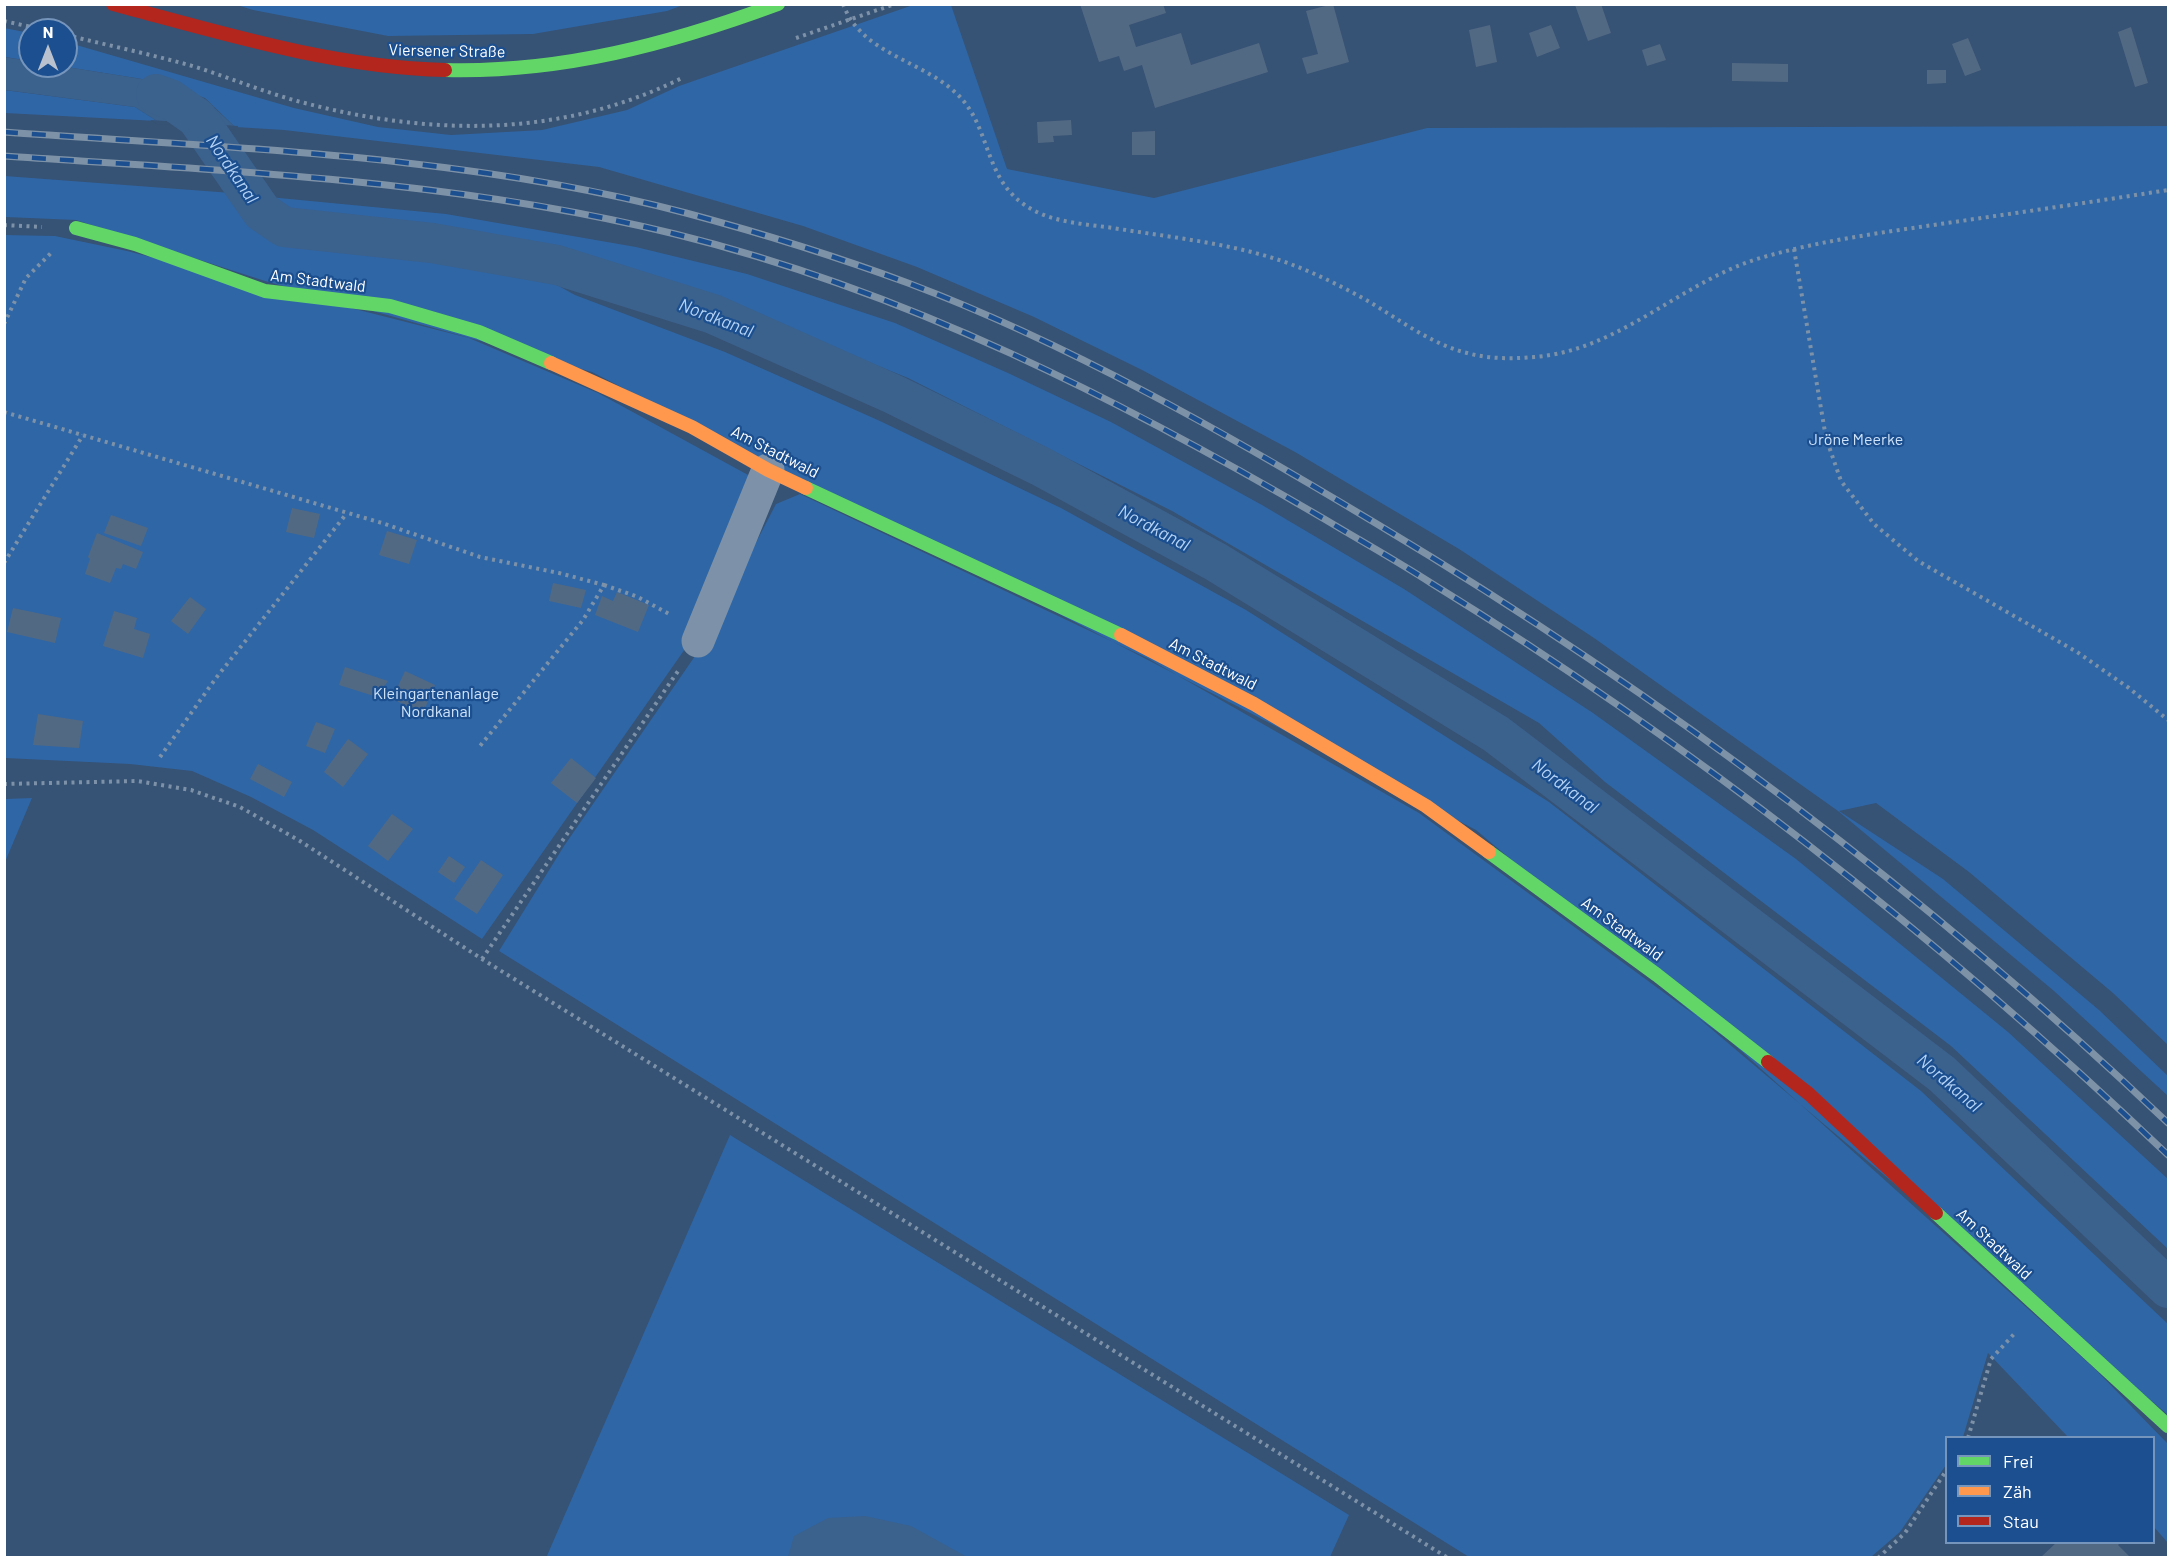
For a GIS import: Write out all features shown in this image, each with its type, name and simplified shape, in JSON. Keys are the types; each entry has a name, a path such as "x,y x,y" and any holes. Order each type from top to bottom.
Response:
{"street":[{"name":"Viersener Straße","path":"113,4 320,56 392,67 451,70 513,69 589,58 661,43 778,4"},
{"name":"Am Stadtwald","path":"76,228 135,244 265,291 390,306 479,332 598,383 681,422 768,470 1125,637 1254,704 1426,806 1657,975 1809,1095 2038,1308 2169,1425"},
{"path":"700,637 768,470"}],"path":[{"path":"843,4 849,20 870,42 938,79 959,96 975,120 996,174 1011,193 1033,210 1065,221 1212,243 1261,254 1310,272 1364,299 1431,339 1464,352 1495,358 1538,357 1582,347 1623,330 1717,277 1754,260 1794,249 1852,237 2169,190"},
{"path":"849,20 895,4"},
{"path":"4,324 26,278 76,228"},
{"path":"1794,249 1826,438 1841,481 1874,524 1918,561 2077,652 2129,688 2169,720"},
{"path":"4,412 347,513 480,557 604,585 638,597 700,637 482,959"},
{"path":"4,563 83,435"},
{"path":"160,757 216,678 347,513"},
{"path":"480,746 583,620 604,585"},
{"path":"4,784 137,781 191,790 240,807 300,841 482,959 1448,1557"},
{"path":"1968,1436 1991,1359 2038,1308"},
{"path":"1878,1557 1905,1533 1945,1474"}],"green space":[{"path":"683,4 667,11 533,34 388,36 237,5"},
{"name":"Jröne Meerke","path":"913,5 951,5 1007,169 1154,198 1427,128 2168,126 2168,1045 2113,993 1969,872 1876,803 1839,811 1943,879 2099,1010 2168,1076 2168,1096 2054,991 1838,811 1594,638 1459,549 1295,452 1142,370 1034,317 917,267 803,226 599,167 284,130 235,127 205,98 148,80 78,69 78,45 294,108 378,127 451,135 542,130 627,110 679,86"},
{"path":"4,28 18,31 18,59 5,57"},
{"path":"4,90 135,107 157,121 5,113"},
{"path":"5,176 232,193 256,228 283,242 439,258 546,279 575,295 725,352 880,421 1061,508 1246,610 1549,802 1921,1091 2168,1324 2168,1415 1476,830 592,372 265,281 76,220 5,217"},
{"path":"269,197 446,214 636,247 747,274 895,323 1008,373 1111,422 1262,505 1404,589 1593,713 1796,859 2008,1032 2168,1179 2168,1249 1951,1046 1605,782 1539,723 1172,511 908,378 660,278 556,252 438,231 307,218"},
{"name":"Kleingartenanlage Nordkanal","path":"5,235 55,236 127,251 469,338 598,393 750,476 692,639 482,939 313,830 251,797 192,771 130,764 5,758"},
{"path":"800,494 1147,658 1419,813 1730,1041 2095,1369 2168,1444 2168,1543 2155,1528 2155,1436 2067,1436 1988,1353 1963,1436 1945,1436 1945,1466 1900,1532 1871,1557 1469,1557 499,951 564,846 704,643 776,504"},
{"path":"32,798 5,862 5,799"},
{"path":"730,1135 1349,1515 1330,1557 546,1558"}],"shaded area":[{"path":"4,57 18,59 18,78 78,78 78,69 148,80 205,99 235,127 157,121 135,107 5,90"},
{"path":"865,1516 911,1526 967,1557 788,1557 794,1536 828,1518"}],"pier":[{"path":"150,120 238,127 235,130 157,124"}],"building":[{"path":"1080,4 1163,4 1166,13 1129,25 1136,47 1181,33 1191,65 1259,43 1268,72 1155,108 1142,65 1124,71 1119,56 1099,62"},
{"path":"1333,4 1349,62 1307,74 1302,58 1318,54 1306,11"},
{"path":"1601,4 1611,33 1588,41 1575,5"},
{"path":"1490,25 1497,62 1476,67 1469,30"},
{"path":"1551,25 1560,48 1537,57 1529,33"},
{"path":"2131,27 2148,83 2135,87 2118,32"},
{"path":"1968,38 1981,70 1965,76 1952,44"},
{"path":"1660,44 1666,60 1647,66 1642,50"},
{"path":"1732,63 1788,64 1788,82 1732,81"},
{"path":"1927,70 1946,70 1946,83 1927,84"},
{"path":"1071,120 1072,135 1053,136 1054,142 1038,143 1037,122"},
{"path":"1155,131 1155,155 1132,155 1132,132"},
{"path":"292,508 320,514 314,538 286,532"},
{"path":"111,515 148,528 141,546 104,533"},
{"path":"387,531 417,540 409,564 379,555"},
{"path":"97,533 143,552 136,569 123,564 121,569 116,568 110,583 85,574 90,559 88,557"},
{"path":"553,583 586,590 581,608 549,601"},
{"path":"617,592 649,605 638,632 595,615 602,596 613,601"},
{"path":"190,597 206,609 188,634 171,621"},
{"path":"13,608 61,618 55,643 7,632"},
{"path":"114,611 137,618 134,629 150,634 143,658 103,646"},
{"path":"345,667 388,681 377,697 339,685"},
{"path":"405,671 435,685 423,713 392,699"},
{"path":"38,714 83,721 79,748 33,745"},
{"path":"316,722 335,729 325,753 306,746"},
{"path":"348,739 368,754 343,787 324,772"},
{"path":"571,758 596,778 577,803 551,783"},
{"path":"258,764 292,782 284,797 250,779"},
{"path":"392,814 413,829 388,861 368,846"},
{"path":"449,856 465,867 454,883 438,872"},
{"path":"481,860 503,875 477,914 454,899"},
{"path":"2055,1544 2119,1544 2130,1557 2041,1557"}],"waterway":[{"name":"Nordkanal","path":"156,94 170,99 197,118 262,212 284,227 432,243 557,265 713,314 893,394 1040,466 1216,562 1496,734 1942,1074 2168,1288"}],"railway":[{"path":"4,132 348,157 519,178 603,194 686,213 825,254 908,283 1029,334 1148,393 1264,457 1483,589 1587,657 1689,728 1887,878 1983,957 2168,1123"},
{"path":"4,156 342,180 509,201 593,216 675,234 761,258 846,286 1011,353 1170,433 1326,520 1530,646 1626,711 1721,779 1906,923 1995,998 2168,1155"}],"traffic: fast":[{"path":"445,70 531,67 614,53 697,32 778,4"},
{"path":"76,228 135,244 265,291 390,306 479,332 551,363"},
{"path":"806,488 1121,635"},
{"path":"1489,852 1657,975 1768,1062"},
{"path":"1936,1213 2168,1426"}],"traffic: slow":[{"path":"551,363 692,427 768,470 806,488"},
{"path":"1121,635 1254,704 1426,806 1489,852"}],"traffic: jam":[{"path":"113,4 277,47 360,63 445,70"},
{"path":"1768,1062 1809,1094 1936,1213"}]}
